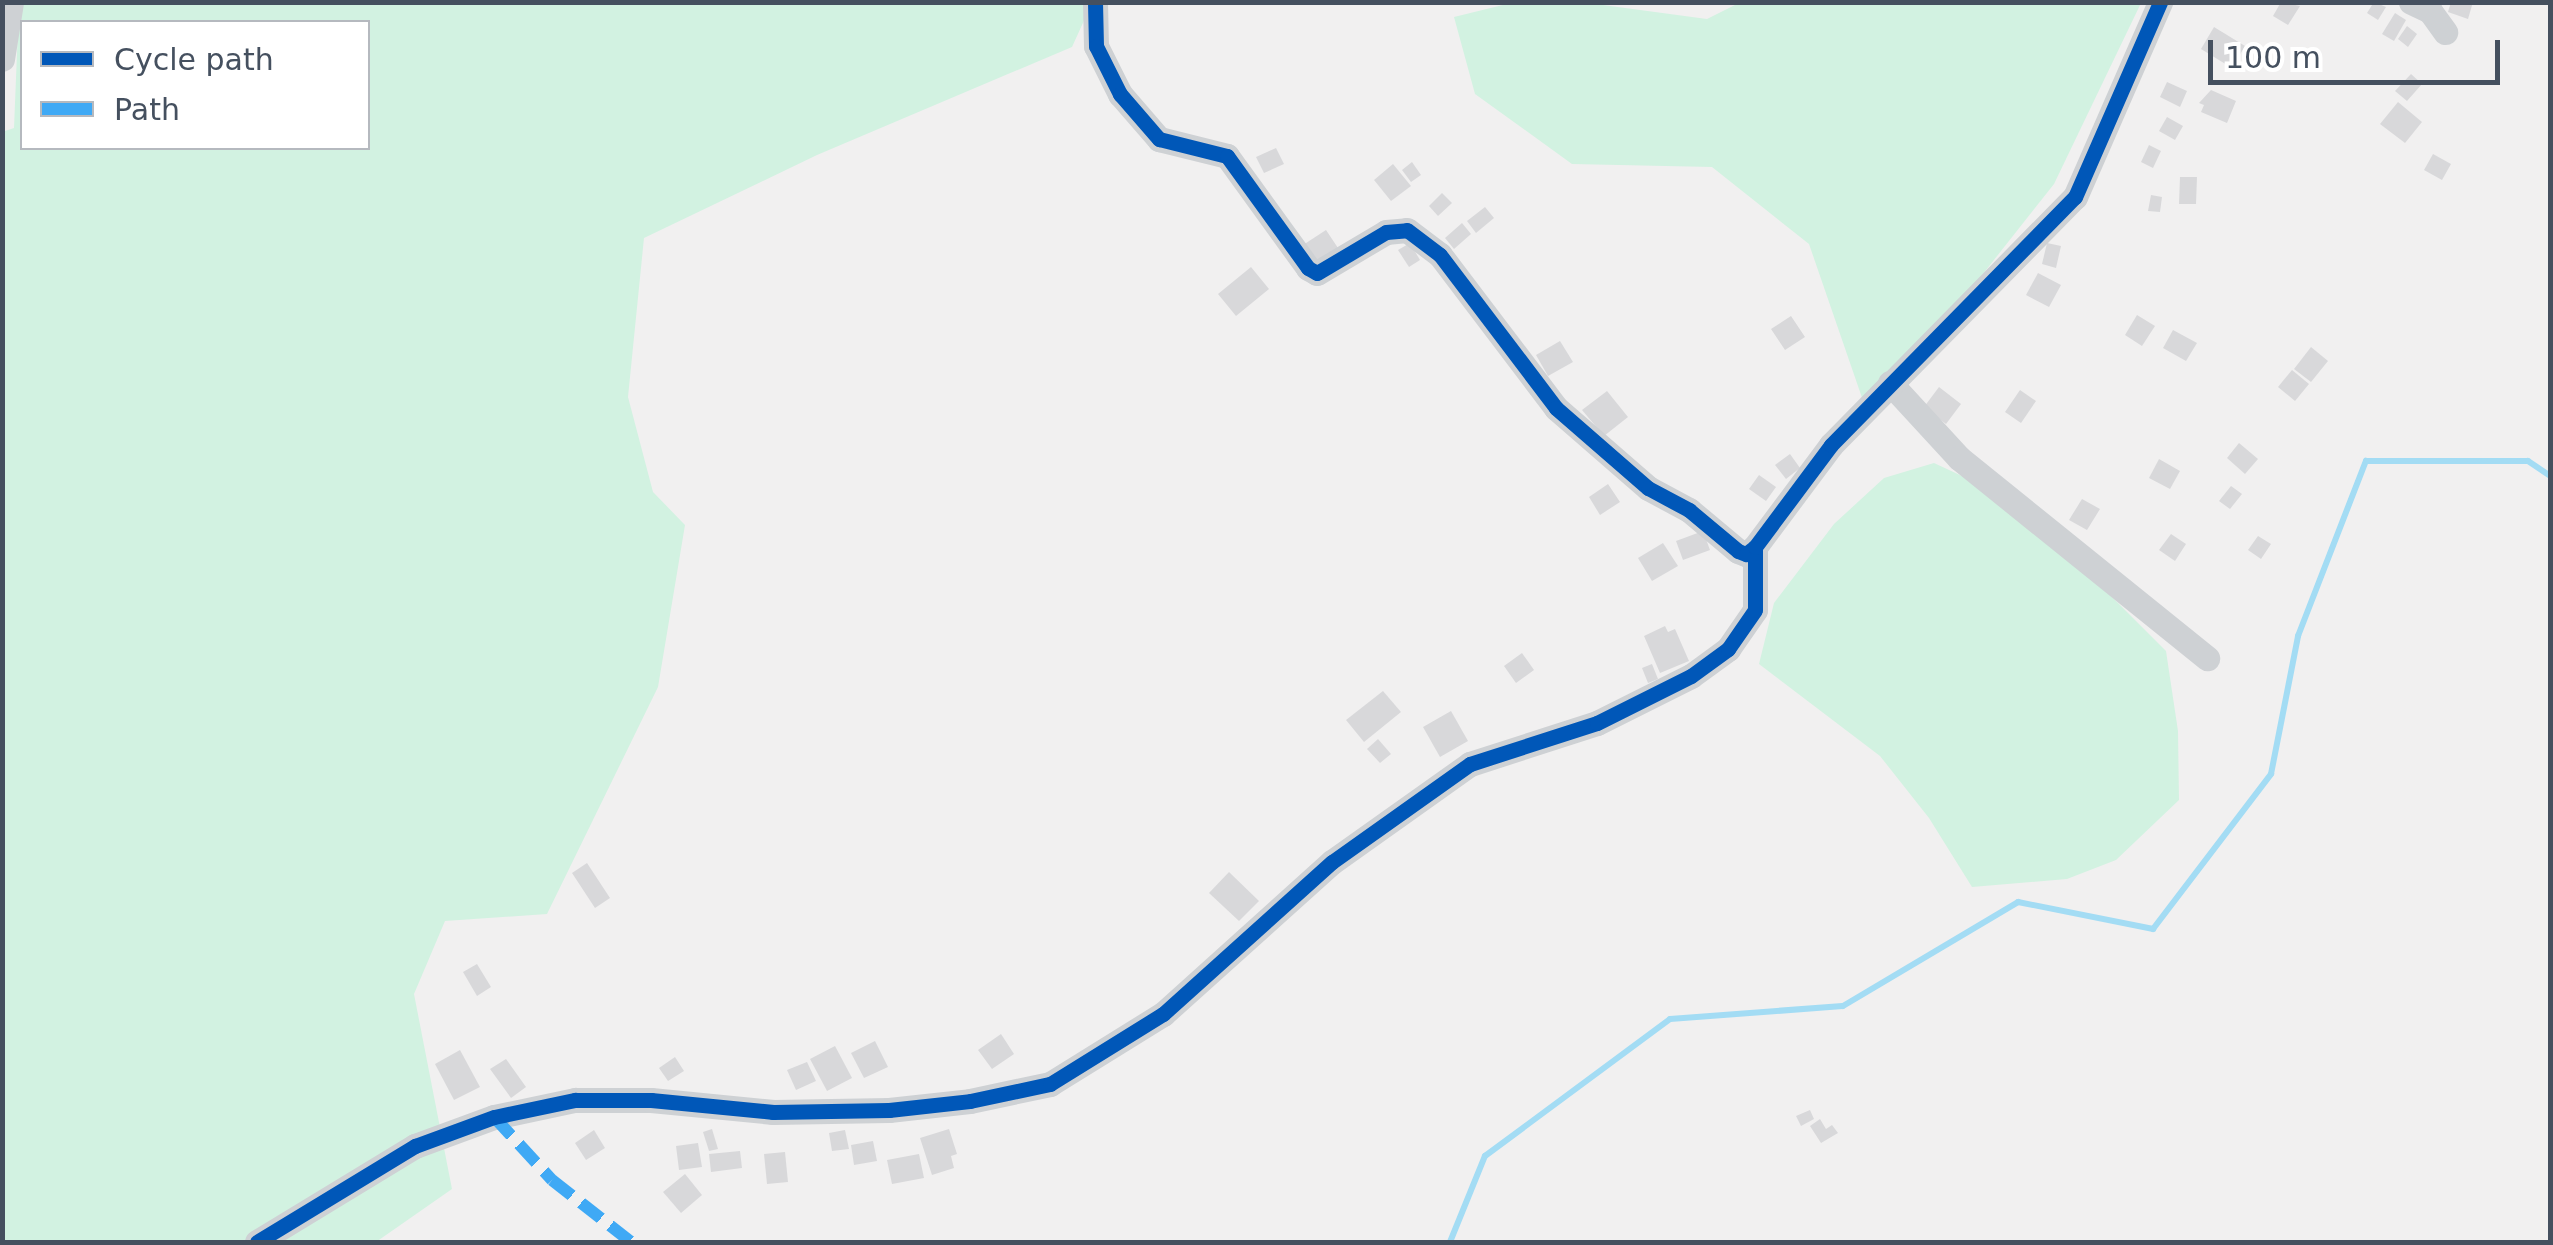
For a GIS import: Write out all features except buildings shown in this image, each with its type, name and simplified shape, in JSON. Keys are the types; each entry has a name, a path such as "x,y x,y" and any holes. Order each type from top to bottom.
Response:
{"street":[{"path":"2,59 11,2"},
{"path":"1095,2 1096,46 1120,94 1159,140 1227,156 1308,268 1317,273 1386,232 1408,230 1440,255 1556,408 1648,488 1689,510 1746,554 1831,444 2076,196 2160,2"},
{"path":"2411,2 2430,11 2445,32"},
{"path":"1890,383 1959,458 2206,658"},
{"path":"256,1242 415,1146 494,1117 575,1100 650,1100 773,1112 889,1110 970,1101 1050,1084 1163,1014 1332,862 1470,764 1597,723 1692,676 1716,658 1756,610 1755,546"}],"green space":[{"path":"1515,2 1588,3 1707,19 1741,2 2141,3 2054,184 1869,418 1809,244 1712,167 1572,164 1475,94 1454,17"},
{"path":"19,3 1092,3 1072,47 817,155 644,238 628,397 653,492 685,525 658,687 547,914 445,921 414,994 452,1189 376,1242 3,1242 2,132 14,128"},
{"path":"1934,463 1990,489 2098,583 2166,651 2178,731 2179,800 2116,860 2067,879 1972,887 1929,818 1880,756 1759,664 1774,603 1834,524 1884,478"}],"waterway":[{"path":"1450,1242 1485,1156 1670,1019 1843,1006 2018,902 2153,929 2271,774 2298,636 2366,461 2528,461 2550,476"}],"marked path":[{"path":"494,1117 552,1180 631,1242"}],"cycle path":[{"path":"1095,2 1096,46 1120,94 1159,139 1227,156 1308,268 1317,273 1386,232 1407,230 1440,255 1556,408 1648,488 1689,510 1738,551 1746,554 1755,547"},
{"path":"257,1242 415,1146 494,1117 575,1100 651,1100 773,1112 889,1110 970,1101 1050,1084 1163,1014 1332,862 1470,764 1597,723 1691,676 1728,649 1755,610 1755,547 1831,445 2075,197 2160,2"}]}
